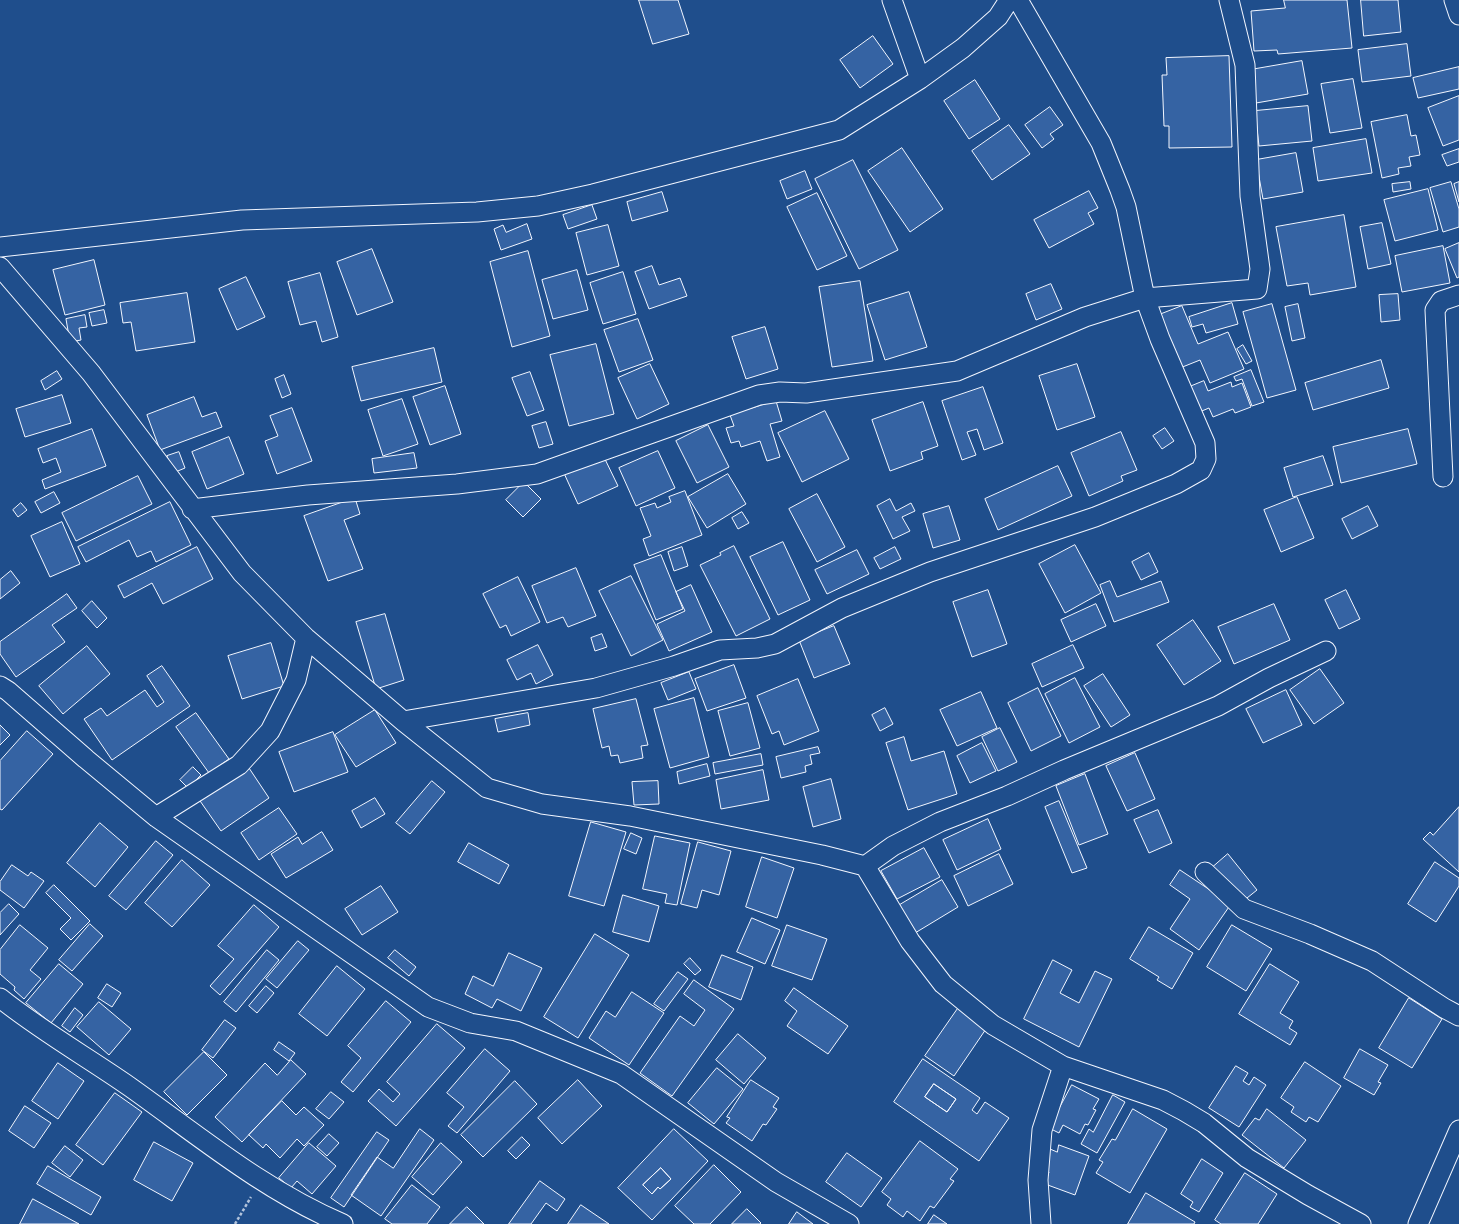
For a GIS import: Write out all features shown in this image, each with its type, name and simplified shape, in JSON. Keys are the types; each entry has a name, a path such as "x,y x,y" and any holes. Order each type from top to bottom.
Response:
{"street":[{"path":"892,0 920,79"},
{"path":"0,247 242,220 477,212 538,206 593,194 839,130 920,79 963,48 998,17 1009,0"},
{"path":"403,721 596,688 674,666 720,650 757,648 775,644 842,608 930,572 1095,517 1176,484 1201,470 1206,459 1205,443 1160,339 1145,298 1126,207 1120,190 1101,143 1018,0"},
{"path":"192,508 308,495 457,484 537,474 759,395 780,392 806,393 957,371 1085,317 1145,298 1256,289 1260,269 1250,196 1245,65 1229,0"},
{"path":"1454,0 1459,15"},
{"path":"0,267 91,373 242,573 306,638 403,721 487,788 542,804 638,818 822,855 865,866 910,942 943,984 993,1025 1063,1066 1170,1103 1204,1123 1247,1158 1308,1195 1361,1224"},
{"path":"1443,477 1435,310 1442,301 1459,296"},
{"path":"156,817 239,764 270,731 296,680 306,638"},
{"path":"865,866 893,846 940,822 1007,796 1064,770 1218,706 1269,678 1326,651"},
{"path":"0,686 8,691 86,759 156,817 428,1007 470,1023 516,1031 621,1074 776,1182 849,1224"},
{"path":"1205,872 1244,909 1310,934 1372,961 1444,1008 1459,1016"},
{"path":"0,998 19,1013 128,1086 261,1181 324,1216 343,1224"},
{"path":"1041,1224 1038,1180 1042,1130 1063,1066"},
{"path":"1418,1224 1459,1130"}],"path":[{"path":"235,1224 261,1181"}],"building":[{"path":"639,0 678,0 689,34 653,44"},
{"path":"1284,0 1347,0 1352,48 1278,54 1277,50 1254,51 1251,11 1285,8"},
{"path":"1361,0 1398,0 1401,32 1364,36"},
{"path":"873,36 893,64 860,88 840,60"},
{"path":"1407,44 1411,76 1362,82 1358,50"},
{"path":"1229,56 1232,147 1169,148 1169,126 1164,126 1162,75 1167,75 1166,58"},
{"path":"1302,61 1308,94 1256,103 1250,70"},
{"path":"1459,67 1459,89 1418,98 1413,78"},
{"path":"1353,79 1362,128 1330,133 1321,84"},
{"path":"975,80 1000,119 969,139 944,101"},
{"path":"1459,96 1459,140 1443,146 1428,108"},
{"path":"1308,106 1312,141 1259,146 1255,111"},
{"path":"1050,107 1063,125 1050,134 1054,139 1042,148 1025,125"},
{"path":"1407,115 1411,136 1416,135 1420,155 1409,157 1411,166 1398,168 1399,174 1382,178 1371,122"},
{"path":"1009,125 1030,154 992,180 972,151"},
{"path":"1366,139 1372,173 1318,181 1313,148"},
{"path":"902,148 943,209 910,232 868,171"},
{"path":"1459,149 1459,162 1447,166 1442,155"},
{"path":"1296,153 1303,192 1263,199 1256,160"},
{"path":"853,160 898,250 859,269 815,179"},
{"path":"805,171 812,189 787,199 780,181"},
{"path":"1410,182 1411,189 1393,192 1392,184"},
{"path":"1451,182 1459,209 1459,227 1443,232 1430,188"},
{"path":"1459,182 1459,202 1454,184"},
{"path":"1428,189 1438,230 1395,241 1384,200"},
{"path":"1089,191 1098,208 1088,213 1094,224 1049,248 1034,220"},
{"path":"662,192 668,211 632,221 627,202"},
{"path":"817,193 847,256 817,270 787,207"},
{"path":"592,205 597,219 568,229 563,215"},
{"path":"1344,215 1356,287 1310,295 1308,283 1287,286 1276,227"},
{"path":"1382,223 1391,264 1368,269 1360,227"},
{"path":"527,224 532,239 501,250 494,229 503,225 506,232"},
{"path":"608,225 619,266 587,275 576,233"},
{"path":"1459,243 1459,277 1457,278 1445,249"},
{"path":"1443,246 1450,283 1402,292 1395,256"},
{"path":"372,249 393,302 357,315 337,262"},
{"path":"528,251 550,336 512,347 490,262"},
{"path":"94,260 105,305 65,315 53,270"},
{"path":"652,266 659,285 680,278 687,296 649,309 635,272"},
{"path":"577,270 588,310 553,319 542,280"},
{"path":"623,272 636,314 603,324 590,283"},
{"path":"320,273 338,337 322,342 316,321 300,325 288,282"},
{"path":"246,277 265,317 237,330 219,289"},
{"path":"860,281 873,361 832,367 819,287"},
{"path":"1051,284 1062,309 1036,320 1026,294"},
{"path":"909,292 927,347 885,360 867,305"},
{"path":"187,293 195,342 136,351 131,322 123,323 120,303"},
{"path":"1398,294 1400,320 1381,322 1379,295"},
{"path":"1232,303 1238,324 1206,333 1203,324 1192,327 1189,317"},
{"path":"1272,304 1296,390 1267,398 1243,312"},
{"path":"1298,304 1305,338 1292,341 1285,307"},
{"path":"1182,306 1198,344 1228,332 1244,369 1210,383 1200,360 1180,368 1159,315"},
{"path":"104,310 107,323 92,326 89,313"},
{"path":"85,315 87,327 79,328 81,340 70,342 66,319"},
{"path":"638,319 653,360 619,372 604,330"},
{"path":"765,327 778,369 746,379 732,337"},
{"path":"596,344 614,414 569,426 550,355"},
{"path":"1243,345 1252,361 1246,364 1237,349"},
{"path":"434,348 442,382 361,401 352,367"},
{"path":"1381,360 1389,388 1313,410 1305,383"},
{"path":"650,364 669,404 637,419 618,378"},
{"path":"1077,364 1095,417 1057,430 1039,376"},
{"path":"1251,370 1264,402 1252,406 1242,379 1236,381 1234,377"},
{"path":"57,371 62,379 45,390 41,381"},
{"path":"530,372 544,410 527,416 512,378"},
{"path":"284,375 291,394 282,398 275,379"},
{"path":"1204,381 1208,391 1231,382 1232,387 1242,383 1251,407 1235,413 1233,409 1213,417 1209,408 1197,413 1187,388"},
{"path":"445,386 461,434 430,445 413,397"},
{"path":"983,387 1003,443 984,450 977,429 967,432 976,455 962,460 942,401"},
{"path":"62,395 71,423 25,437 16,409"},
{"path":"194,397 202,417 216,412 222,427 160,450 147,415"},
{"path":"402,399 418,444 383,456 368,410"},
{"path":"776,401 782,421 770,424 780,457 767,461 760,441 741,447 739,441 731,443 726,428 734,426 730,415"},
{"path":"923,402 938,446 921,452 923,459 890,471 872,420"},
{"path":"292,408 312,461 277,474 265,441 278,436 270,416"},
{"path":"825,411 849,459 802,482 778,433"},
{"path":"546,422 553,444 539,448 532,426"},
{"path":"708,425 729,467 697,483 676,441"},
{"path":"1165,428 1174,441 1162,449 1153,436"},
{"path":"92,429 106,466 45,489 42,480 61,472 56,458 43,463 38,449"},
{"path":"1408,429 1417,464 1341,483 1333,447"},
{"path":"1121,432 1137,470 1121,476 1123,481 1089,496 1071,453"},
{"path":"229,437 244,474 207,489 192,452"},
{"path":"658,451 675,488 636,506 619,468"},
{"path":"179,452 185,468 173,473 167,456"},
{"path":"414,453 417,468 374,473 372,459"},
{"path":"602,453 618,486 578,504 563,471"},
{"path":"1323,456 1333,485 1293,497 1284,468"},
{"path":"1058,466 1072,496 998,530 985,499"},
{"path":"728,474 746,504 707,528 688,497"},
{"path":"138,476 152,504 76,541 62,513"},
{"path":"524,482 541,499 523,517 506,500"},
{"path":"685,491 702,535 649,556 643,539 651,536 640,508 655,503 657,508 671,502 669,497"},
{"path":"54,492 60,503 41,513 35,502"},
{"path":"817,494 845,547 817,562 789,509"},
{"path":"1297,497 1314,538 1281,552 1264,510"},
{"path":"355,498 360,514 344,520 363,569 328,581 304,516"},
{"path":"890,499 896,511 911,503 915,511 902,517 910,531 893,539 877,506"},
{"path":"170,502 191,545 156,562 151,551 137,557 129,540 86,562 78,547"},
{"path":"21,503 27,510 18,517 13,510"},
{"path":"949,506 960,540 933,548 923,514"},
{"path":"1368,506 1378,526 1352,539 1342,519"},
{"path":"742,512 749,523 738,529 732,518"},
{"path":"62,522 80,564 50,577 31,536"},
{"path":"783,542 810,600 778,615 750,557"},
{"path":"1075,545 1101,593 1065,613 1039,564"},
{"path":"734,546 770,619 736,636 700,565 721,555 720,553"},
{"path":"197,547 213,579 163,604 152,583 124,598 118,586"},
{"path":"682,547 688,566 674,571 668,552"},
{"path":"895,547 901,559 880,569 874,558"},
{"path":"857,550 869,574 827,594 815,570"},
{"path":"1149,553 1158,572 1141,580 1132,562"},
{"path":"661,555 683,609 656,620 634,565"},
{"path":"576,568 596,616 568,627 563,617 547,623 532,586"},
{"path":"11,571 20,583 0,599 0,580"},
{"path":"631,576 663,640 631,656 599,591"},
{"path":"518,577 540,622 511,636 506,625 500,628 483,594"},
{"path":"1110,581 1117,597 1161,581 1169,602 1114,622 1100,585"},
{"path":"691,585 712,632 669,651 657,624 685,611 676,592"},
{"path":"988,590 1007,644 972,657 953,602"},
{"path":"1346,590 1360,619 1339,629 1325,600"},
{"path":"67,594 77,608 52,625 65,642 16,677 0,654 0,642"},
{"path":"92,601 107,618 97,628 82,611"},
{"path":"1096,604 1106,626 1071,642 1061,620"},
{"path":"1274,604 1290,640 1234,664 1218,627"},
{"path":"385,614 404,680 376,689 356,622"},
{"path":"1193,620 1221,661 1184,685 1157,645"},
{"path":"834,626 850,664 814,678 799,640"},
{"path":"602,634 607,647 595,651 591,638"},
{"path":"271,643 284,686 242,699 228,656"},
{"path":"538,645 553,675 536,684 531,673 517,680 507,660"},
{"path":"1073,645 1084,668 1042,687 1032,664"},
{"path":"87,646 110,674 63,714 39,686"},
{"path":"734,665 746,698 707,711 695,679"},
{"path":"162,666 190,706 112,760 84,719 101,708 107,716 145,690 157,707 164,702 147,676"},
{"path":"1320,669 1344,703 1314,724 1290,690"},
{"path":"689,672 696,689 668,700 661,683"},
{"path":"1103,674 1130,715 1111,727 1084,686"},
{"path":"1075,678 1100,727 1069,743 1045,694"},
{"path":"798,679 819,731 784,745 779,731 772,734 757,696"},
{"path":"1038,688 1061,736 1031,751 1008,703"},
{"path":"1286,690 1302,725 1263,743 1246,709"},
{"path":"981,692 997,728 957,746 940,710"},
{"path":"694,698 709,757 670,768 654,709"},
{"path":"636,699 648,745 641,746 643,758 620,763 618,755 611,756 609,746 602,748 593,709"},
{"path":"748,703 760,748 730,756 718,711"},
{"path":"885,708 893,724 880,731 872,715"},
{"path":"375,710 396,743 356,767 335,735"},
{"path":"196,713 229,759 209,773 176,727"},
{"path":"528,713 530,725 498,732 495,719"},
{"path":"0,725 10,735 0,745"},
{"path":"1000,728 1017,762 998,771 982,737"},
{"path":"27,731 53,754 2,810 0,809 0,761"},
{"path":"333,732 348,772 294,792 279,752"},
{"path":"904,737 911,761 944,751 957,794 908,810 886,743"},
{"path":"982,743 996,771 970,783 957,756"},
{"path":"818,747 820,753 810,755 812,764 805,766 806,772 781,778 776,757"},
{"path":"1135,753 1155,799 1127,811 1106,766"},
{"path":"761,754 763,765 715,774 713,763"},
{"path":"707,764 710,776 679,784 677,772"},
{"path":"247,765 269,798 221,831 198,798"},
{"path":"193,767 201,775 188,788 180,780"},
{"path":"763,770 769,800 721,809 716,780"},
{"path":"1085,774 1108,834 1079,845 1056,786"},
{"path":"831,779 841,819 813,827 803,787"},
{"path":"432,781 445,792 410,834 396,823"},
{"path":"658,781 659,804 634,805 632,782"},
{"path":"375,798 385,814 361,828 352,811"},
{"path":"1059,801 1087,868 1072,873 1045,807"},
{"path":"1459,807 1459,872 1423,839 1430,832 1433,835"},
{"path":"279,808 297,834 259,860 241,833"},
{"path":"1158,810 1172,843 1149,853 1134,820"},
{"path":"988,819 1001,849 957,870 943,840"},
{"path":"591,822 626,832 604,906 569,896"},
{"path":"100,823 128,847 95,887 67,863"},
{"path":"322,832 333,850 286,878 271,854 298,837 302,844"},
{"path":"631,833 642,838 636,854 624,849"},
{"path":"655,836 690,843 677,905 665,903 667,894 643,889"},
{"path":"156,841 173,855 126,910 109,896"},
{"path":"698,842 731,851 719,895 702,890 697,908 681,904"},
{"path":"469,843 509,865 499,884 458,862"},
{"path":"924,848 940,877 897,899 881,871"},
{"path":"999,854 1013,884 968,906 954,876"},
{"path":"1228,854 1257,890 1242,902 1213,867"},
{"path":"762,857 794,868 777,918 746,907"},
{"path":"182,860 210,885 172,927 145,903"},
{"path":"1435,862 1459,878 1459,886 1436,922 1408,904"},
{"path":"12,865 28,876 31,872 44,881 24,908 0,890 0,882"},
{"path":"1180,870 1231,904 1199,950 1170,929 1190,899 1170,885"},
{"path":"942,880 958,907 915,933 898,906"},
{"path":"54,885 90,921 71,940 60,929 71,918 46,893"},
{"path":"381,886 398,912 362,935 345,909"},
{"path":"623,895 659,906 649,942 613,932"},
{"path":"9,904 19,914 0,935 0,913"},
{"path":"254,905 279,927 220,995 210,986 234,959 218,946"},
{"path":"752,918 780,930 765,964 737,952"},
{"path":"90,924 103,936 72,971 59,960"},
{"path":"20,925 48,948 30,970 41,979 24,999 14,990 15,987 0,974 0,950"},
{"path":"787,925 827,939 812,980 772,966"},
{"path":"1232,925 1272,949 1246,991 1207,967"},
{"path":"1149,927 1193,953 1172,989 1157,980 1159,977 1130,959"},
{"path":"595,934 629,955 578,1038 544,1017"},
{"path":"298,941 309,950 277,988 266,979"},
{"path":"267,950 279,960 236,1012 224,1002"},
{"path":"395,950 416,967 409,976 388,958"},
{"path":"509,953 542,968 521,1011 497,999 492,1008 465,994 473,976 493,986"},
{"path":"722,955 753,967 741,1000 709,987"},
{"path":"690,958 701,970 695,975 684,964"},
{"path":"1053,960 1072,970 1060,993 1079,1003 1095,971 1112,979 1079,1047 1024,1019"},
{"path":"59,964 83,984 51,1023 26,1003"},
{"path":"1270,964 1299,982 1280,1013 1293,1021 1289,1028 1297,1033 1290,1045 1239,1014"},
{"path":"337,966 365,989 327,1036 299,1014"},
{"path":"678,972 688,979 664,1011 654,1004"},
{"path":"694,980 734,1009 672,1096 640,1073 680,1016 694,1026 705,1010 684,994"},
{"path":"107,984 121,993 112,1007 98,998"},
{"path":"266,986 274,993 257,1013 249,1006"},
{"path":"794,988 848,1026 828,1054 787,1026 797,1011 785,1001"},
{"path":"632,992 664,1013 629,1065 589,1038 606,1011 615,1017"},
{"path":"1409,998 1442,1019 1412,1068 1379,1048"},
{"path":"386,1001 411,1022 353,1092 341,1082 361,1058 348,1046"},
{"path":"99,1002 131,1029 109,1055 77,1027"},
{"path":"959,1007 988,1026 954,1076 925,1056"},
{"path":"75,1008 83,1015 70,1032 62,1026"},
{"path":"225,1020 236,1028 213,1058 202,1050"},
{"path":"437,1024 465,1048 396,1126 368,1101 379,1089 393,1102 400,1094 387,1082"},
{"path":"738,1034 766,1058 744,1084 716,1060"},
{"path":"279,1042 295,1053 289,1061 274,1050"},
{"path":"485,1049 510,1071 457,1133 448,1126 464,1107 447,1093"},
{"path":"1360,1049 1388,1065 1378,1082 1381,1083 1374,1095 1344,1078"},
{"path":"204,1052 227,1075 187,1115 164,1092"},
{"path":"923,1059 980,1098 972,1110 977,1114 985,1102 1009,1118 979,1161 894,1102","holes":["934,1084 956,1099 947,1112 925,1097"]},
{"path":"291,1060 306,1074 242,1142 215,1117 265,1063 277,1075"},
{"path":"1305,1062 1341,1086 1318,1122 1309,1117 1306,1122 1291,1112 1294,1107 1281,1098"},
{"path":"58,1063 84,1081 58,1119 32,1101"},
{"path":"1236,1066 1248,1073 1243,1081 1249,1085 1254,1077 1266,1085 1239,1127 1209,1108"},
{"path":"717,1068 743,1089 714,1124 688,1103"},
{"path":"578,1080 602,1106 562,1144 538,1118"},
{"path":"751,1080 779,1098 773,1107 777,1109 766,1125 763,1124 752,1141 726,1123 730,1118 727,1117"},
{"path":"515,1081 537,1104 483,1157 461,1135"},
{"path":"934,1084 956,1099 947,1112 925,1097"},
{"path":"1072,1085 1099,1099 1093,1109 1096,1110 1088,1125 1085,1124 1080,1134 1063,1125 1059,1133 1049,1128"},
{"path":"331,1092 344,1102 329,1119 316,1109"},
{"path":"115,1093 142,1112 103,1165 76,1145"},
{"path":"1113,1095 1125,1102 1097,1153 1081,1144 1089,1129 1093,1132"},
{"path":"282,1101 296,1115 304,1107 324,1125 304,1146 297,1139 280,1158 266,1144 263,1148 249,1135"},
{"path":"25,1106 51,1123 34,1148 9,1131"},
{"path":"1133,1109 1167,1129 1130,1193 1096,1173 1103,1162 1099,1160 1112,1139 1115,1140"},
{"path":"1267,1109 1306,1140 1284,1168 1242,1135 1255,1118 1259,1120"},
{"path":"420,1129 434,1140 381,1216 351,1195 377,1157 393,1168"},
{"path":"674,1129 708,1161 652,1220 618,1188","holes":["661,1168 671,1179 660,1189 658,1187 652,1194 643,1185"]},
{"path":"377,1132 389,1140 344,1207 331,1198"},
{"path":"329,1134 339,1143 327,1156 317,1147"},
{"path":"522,1137 530,1145 516,1159 508,1151"},
{"path":"920,1141 958,1169 950,1179 954,1181 934,1208 930,1206 920,1221 907,1211 903,1217 887,1205 891,1199 882,1192"},
{"path":"154,1142 193,1163 172,1201 134,1180"},
{"path":"309,1143 336,1166 312,1194 297,1181 291,1188 279,1178"},
{"path":"441,1143 462,1162 433,1195 412,1177"},
{"path":"1059,1145 1089,1156 1075,1195 1045,1184 1049,1172 1043,1170 1050,1149 1057,1152"},
{"path":"65,1146 83,1160 70,1177 52,1163"},
{"path":"847,1153 882,1178 861,1207 826,1182"},
{"path":"1202,1159 1223,1173 1199,1212 1190,1207 1193,1202 1181,1194"},
{"path":"714,1165 741,1192 710,1224 694,1224 675,1206"},
{"path":"48,1166 101,1197 91,1215 37,1184"},
{"path":"661,1168 671,1179 660,1189 658,1187 652,1194 643,1185"},
{"path":"1245,1173 1277,1194 1258,1224 1221,1224 1215,1220"},
{"path":"540,1181 565,1199 557,1211 546,1203 531,1224 509,1224"},
{"path":"412,1185 440,1207 427,1224 392,1224 385,1219"},
{"path":"1146,1193 1195,1222 1194,1224 1128,1224"},
{"path":"33,1199 79,1224 20,1224"},
{"path":"581,1205 609,1224 568,1224"},
{"path":"467,1207 484,1224 450,1224"},
{"path":"747,1209 761,1223 760,1224 732,1224"},
{"path":"797,1212 813,1224 789,1224"},
{"path":"934,1215 947,1224 928,1224"}]}
